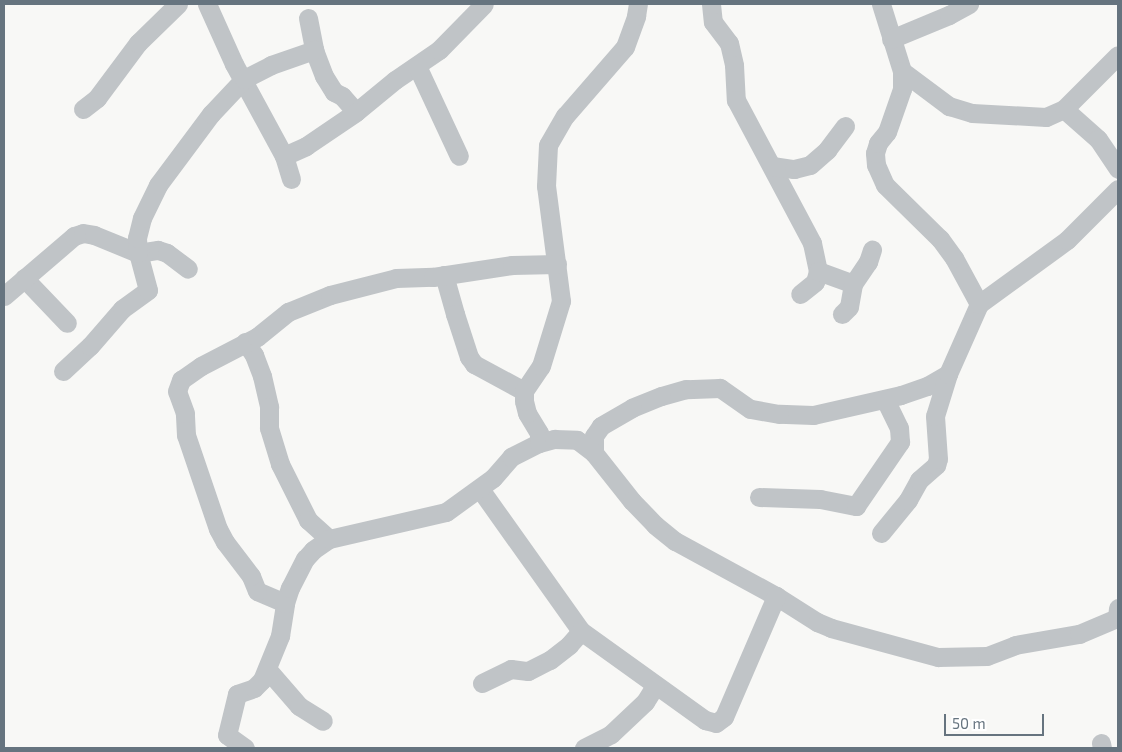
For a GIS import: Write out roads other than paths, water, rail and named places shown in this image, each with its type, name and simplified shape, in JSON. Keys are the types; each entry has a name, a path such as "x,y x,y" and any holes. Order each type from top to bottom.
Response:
{"street":[{"path":"83,110 97,98 138,43 178,4"},
{"path":"206,4 263,121 284,156 291,179"},
{"path":"284,156 306,146 356,112 395,80 440,50 484,4"},
{"path":"539,443 539,433 527,413 524,391 541,366 561,301 546,186 548,145 565,116 625,47 636,16 638,4"},
{"path":"711,4 713,22 729,43 734,65 736,100 749,128 772,166 812,244 818,270 815,282 800,294"},
{"path":"882,4 902,71 902,89 887,132 878,143 875,153 876,165 885,185 940,238 954,258 979,304"},
{"path":"891,39 949,15 969,4"},
{"path":"308,18 314,50 324,76 334,92 342,96 356,112"},
{"path":"63,371 90,346 122,309 148,290 138,253 137,238 142,218 158,185 211,114 244,79 270,65 314,50"},
{"path":"902,71 949,106 972,113 1035,118 1046,117 1064,109 1118,55"},
{"path":"417,66 458,156"},
{"path":"1064,109 1098,139 1118,169"},
{"path":"772,166 794,169 810,165 827,150 845,126"},
{"path":"882,533 908,500 919,480 936,465 938,459 935,416 948,374 979,304 1066,240 1118,189"},
{"path":"4,296 74,236 83,233 94,235 138,253 158,250 167,253 188,269"},
{"path":"842,314 849,307 852,284 868,262 872,250"},
{"path":"285,603 257,591 251,576 218,529 187,438 185,413 177,391 181,380 201,366 268,330 288,312 330,295 387,279 444,275 500,266 556,264"},
{"path":"818,270 852,284"},
{"path":"444,275 455,314 474,364 524,391"},
{"path":"24,278 67,323"},
{"path":"245,342 254,355 262,376 269,407 269,428 280,464 308,520 329,539"},
{"path":"594,453 594,436 601,426 632,408 661,396 686,389 720,388 750,409 779,414 813,415 885,399 927,386 948,374"},
{"path":"759,497 820,499 856,506 900,442 899,428 885,399"},
{"path":"246,748 227,735 237,694 254,688 262,680 280,636 285,603 296,572 305,559 329,539 446,512 493,478 511,457 539,443 554,439 577,440 594,453 632,501 655,525 689,549 776,596 817,622 831,628 950,658 987,656 1015,645 1069,638 1117,618 1118,608"},
{"path":"480,488 581,631 705,720 716,723 724,716 776,596"},
{"path":"482,683 511,669 528,671 550,660 569,645 581,631"},
{"path":"267,669 299,706 323,721"},
{"path":"584,748 611,734 645,702 656,686"}]}
